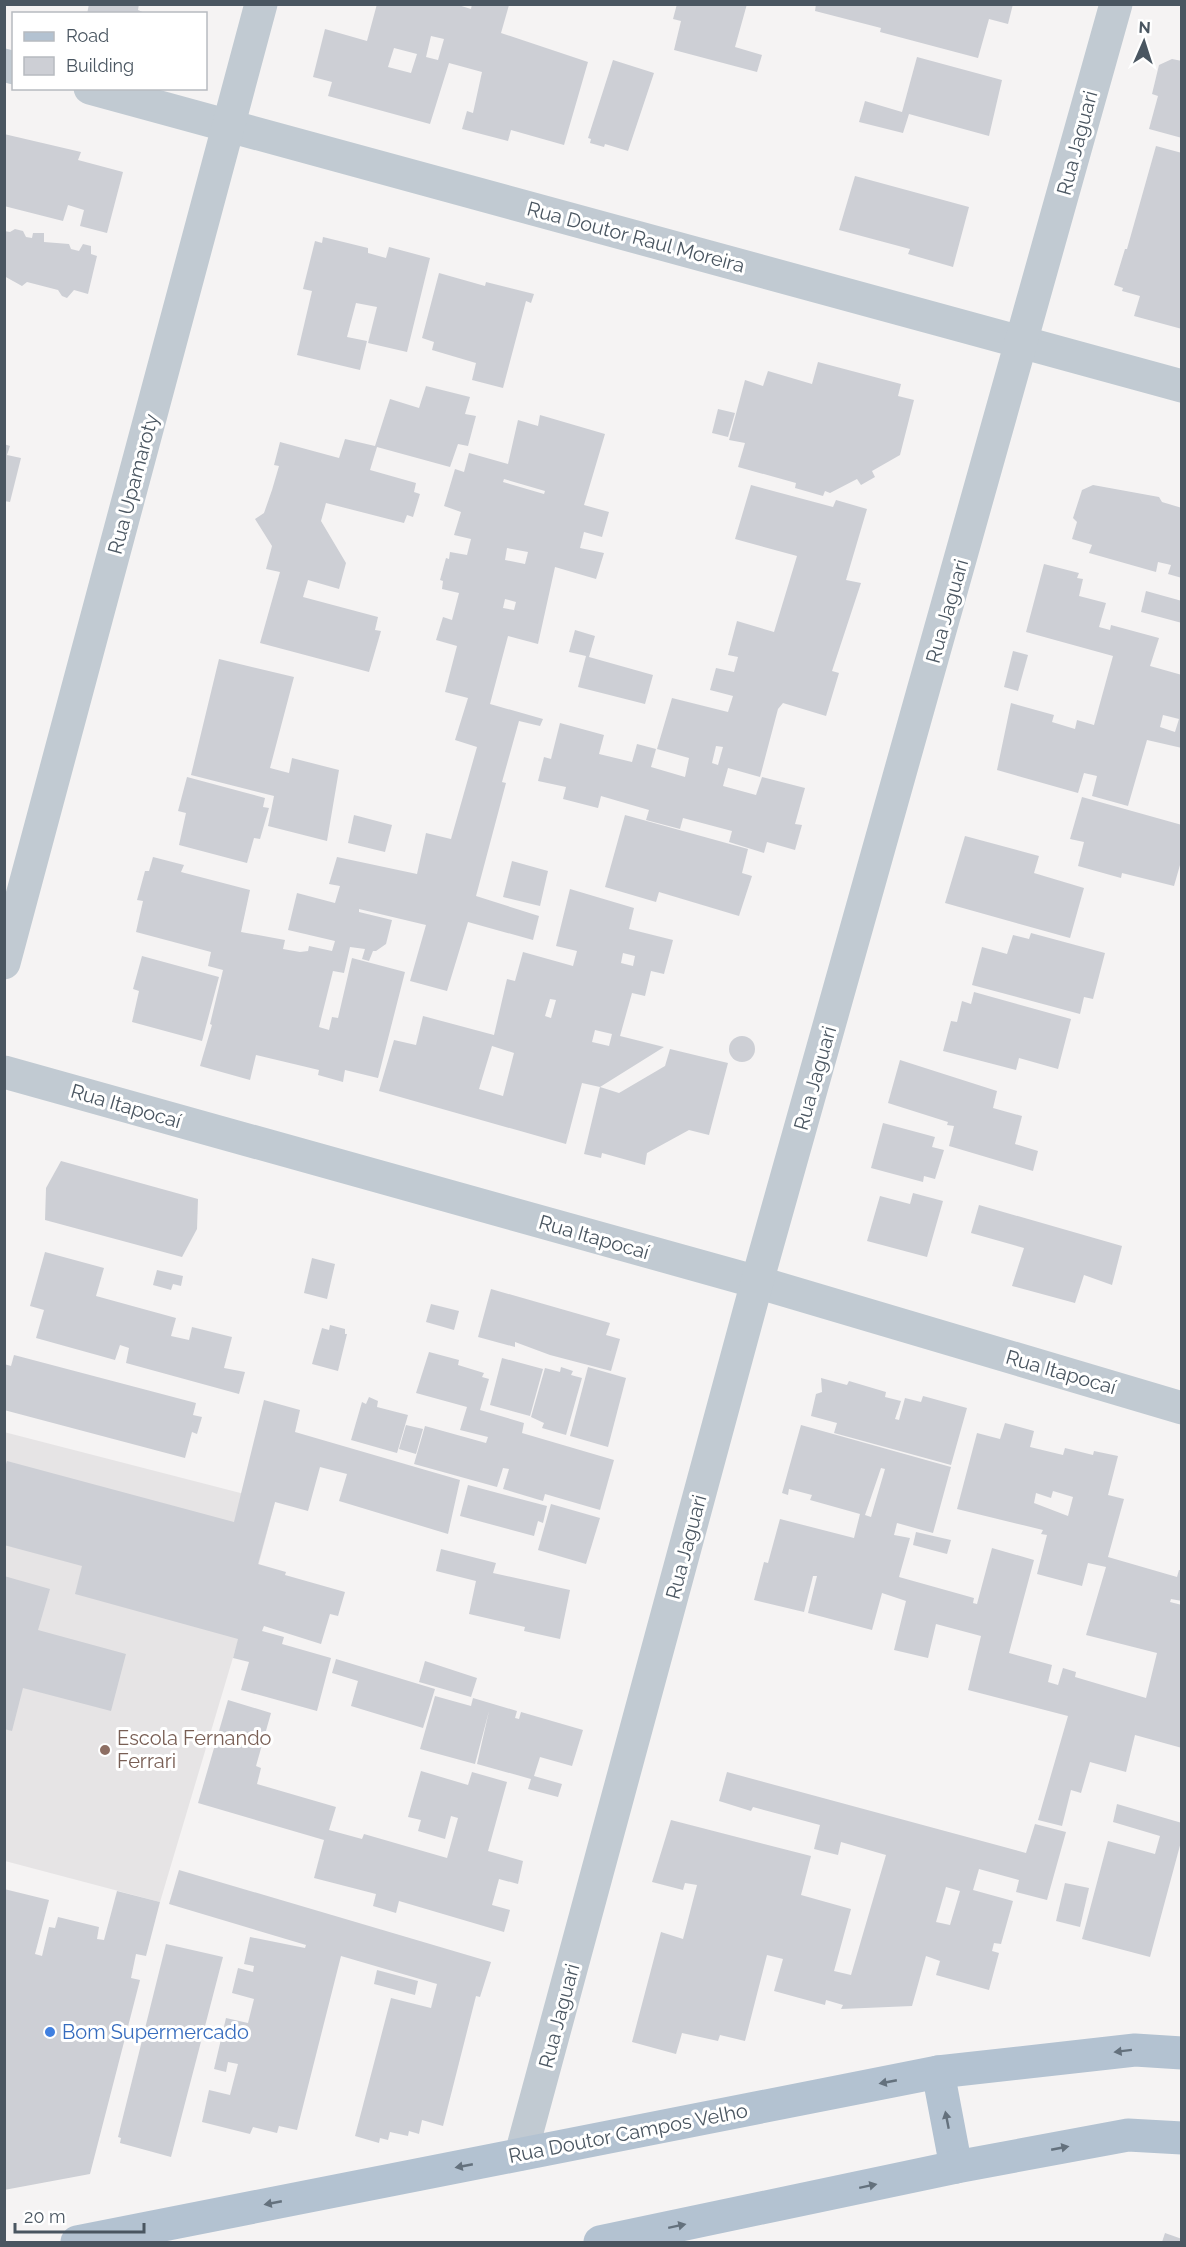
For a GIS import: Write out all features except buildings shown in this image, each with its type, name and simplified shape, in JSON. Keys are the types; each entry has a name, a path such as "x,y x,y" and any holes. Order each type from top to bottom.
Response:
{"main road":[{"name":"Rua Doutor Campos Velho","path":"77,2242 938,2072 1135,2050 1182,2053"},
{"path":"938,2072 956,2167"},
{"path":"600,2242 956,2167 1128,2135 1182,2138"}],"street":[{"name":"Rua Upamaroty","path":"4,963 261,4"},
{"name":"Rua Jaguari","path":"522,2154 757,1282 1116,4"},
{"name":"Rua Doutor Raul Moreira","path":"97,90 1182,386"},
{"name":"Rua Itapocaí","path":"4,1072 757,1282 1182,1408"}],"shaded area":[{"name":"Escola Fernando Ferrari","path":"4,1432 275,1502 243,1624 160,1902 5,1861"}],"place":[{"name":"Escola Fernando Ferrari","path":"105,1750"},
{"name":"Bom Supermercado","path":"50,2032"}]}
